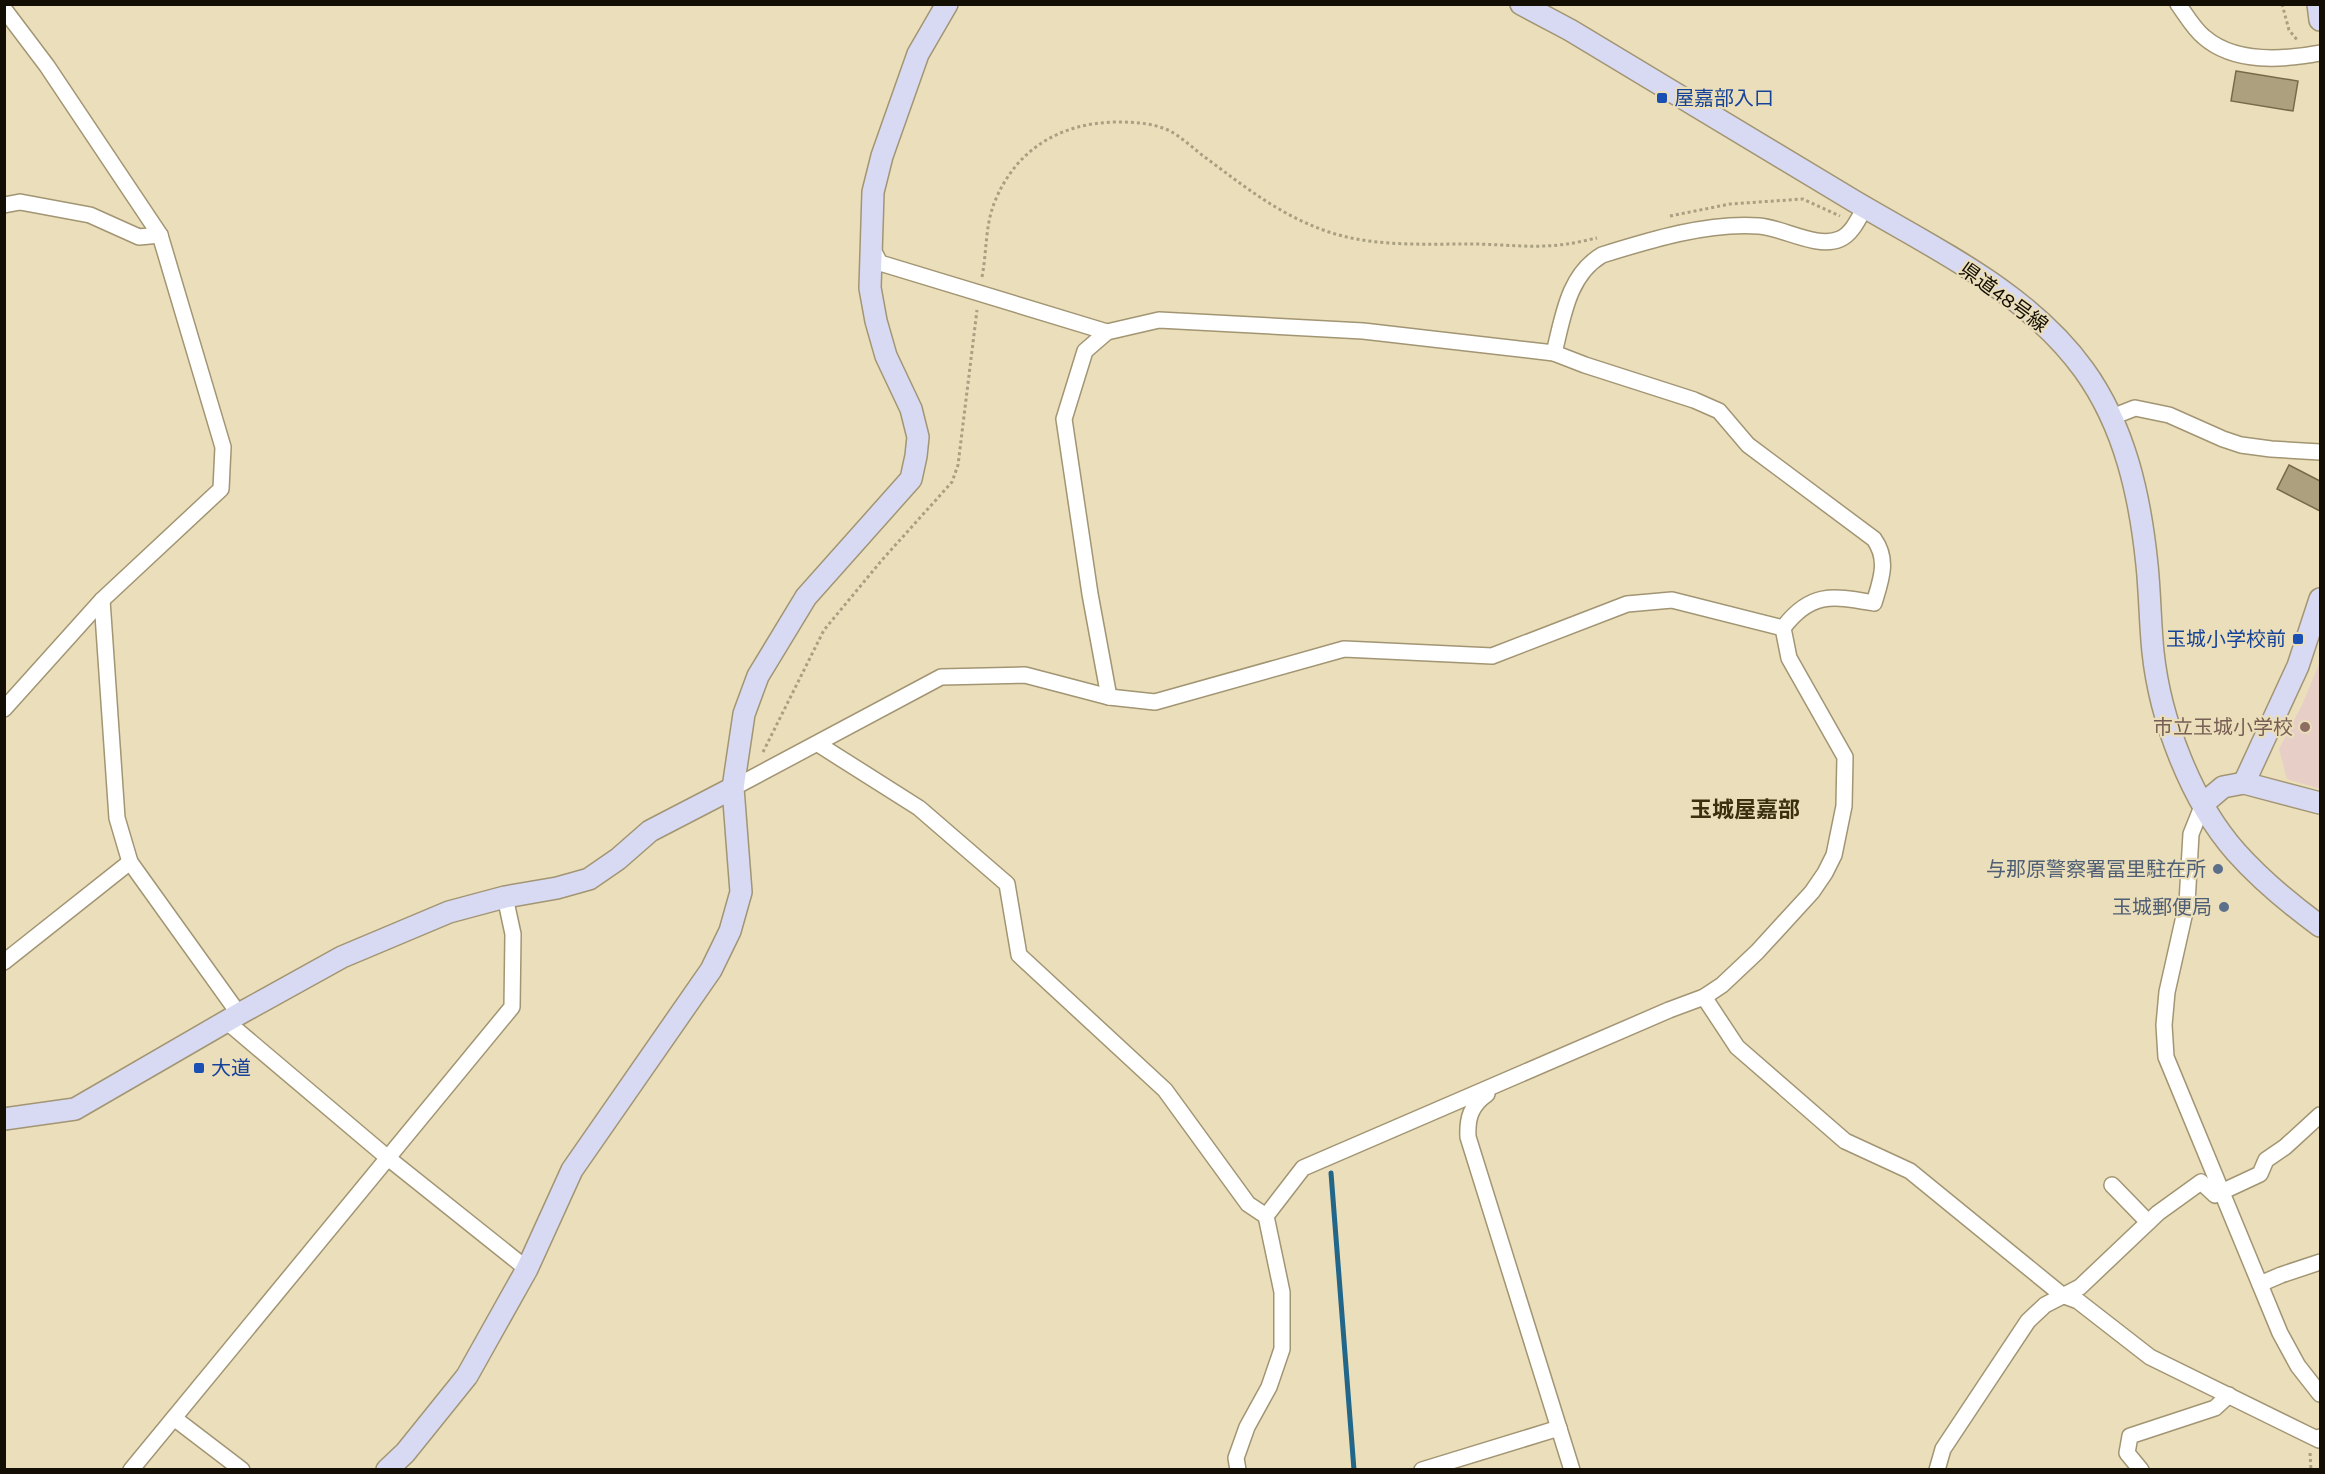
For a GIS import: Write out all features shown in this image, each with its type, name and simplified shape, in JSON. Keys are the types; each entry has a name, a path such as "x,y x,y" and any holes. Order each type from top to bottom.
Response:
{"street":[{"path":"387,1470 405,1453 467,1376 527,1269 572,1170 711,970 730,931 741,892 733,788 744,714 758,676 806,597 911,479 918,437 911,409 886,356 870,288 873,192 882,156 918,54 947,4"},
{"name":"県道48号線","path":"1521,4 1570,30 2000,290 2039,319 2063,344 2084,370 2112,417 2136,492 2147,567 2153,651 2161,697 2178,751 2203,804 2237,853 2285,900 2320,926"},
{"path":"2178,4 2204,37 2234,53 2253,58 2320,53"},
{"path":"2318,4 2320,20"},
{"path":"4,9 47,66 160,235 223,447 221,489 102,600 4,709"},
{"path":"4,205 20,202 90,215 139,237 160,235"},
{"path":"1554,352 1568,300 1577,279 1588,263 1602,255 1701,229 1759,226 1822,242 1832,241 1841,239 1855,225 1865,207"},
{"path":"872,246 880,263 1107,332"},
{"path":"1108,697 1064,420 1086,351 1107,332 1159,320 1363,331 1554,352 1586,365 1694,400 1719,411 1748,445 1874,539 1881,550 1884,566 1874,603 1834,596 1817,600 1792,616 1784,628 1789,658 1845,758 1844,806 1836,845 1825,873 1812,892 1757,952 1722,985 1704,997 1303,1168 1266,1216"},
{"path":"2112,417 2135,408 2169,416 2241,445 2320,452"},
{"path":"2244,783 2298,666 2320,599"},
{"path":"102,600 117,818 130,862 233,1017 388,1158 527,1269"},
{"path":"4,1119 75,1108 342,957 449,912 589,879 618,859 650,831 818,744 941,676 1025,675 1108,697 1155,702 1344,649 1492,656 1627,604 1672,600 1784,628"},
{"path":"818,744 919,808 1007,884 1020,955 1165,1090 1248,1204 1266,1216 1282,1292 1282,1349 1269,1387 1247,1427 1236,1458 1238,1470"},
{"path":"2320,803 2244,783 2223,787 2203,804 2191,834 2187,903 2167,992 2164,1036 2166,1057 2280,1333 2298,1366 2320,1394"},
{"path":"4,962 130,862"},
{"path":"131,1470 512,1007 513,934 505,897"},
{"path":"1704,997 1737,1047 1845,1141 1910,1171 2062,1295 2078,1300 2150,1357 2319,1440 2320,1437"},
{"path":"1505,1082 1477,1101 1467,1119 1468,1137 1572,1470"},
{"path":"1937,1470 1943,1449 2028,1321 2045,1305 2080,1287 2148,1222 2201,1182 2215,1195 2221,1190 2260,1174 2266,1160 2285,1147 2320,1115"},
{"path":"2112,1185 2148,1222"},
{"path":"2260,1284 2320,1262"},
{"path":"2141,1470 2127,1453 2130,1436 2215,1408 2229,1395"},
{"path":"174,1418 242,1470"},
{"path":"1422,1470 1558,1428"}],"path":[{"path":"2282,4 2289,30 2300,42"}],"shaded area":[{"name":"市立玉城小学校","path":"2320,662 2320,789 2287,779 2279,749 2302,705"}],"building":[{"path":"2236,71 2298,81 2293,111 2231,101"},
{"path":"2289,465 2320,481 2320,511 2277,489"}],"waterway":[{"path":"1331,1173 1354,1470"}],"place":[{"name":"屋嘉部入口","path":"1662,98"},
{"name":"玉城小学校前","path":"2298,639"},
{"name":"市立玉城小学校","path":"2305,727"},
{"name":"与那原警察署冨里駐在所","path":"2218,869"},
{"name":"玉城郵便局","path":"2224,907"},
{"name":"大道","path":"199,1068"}],"district":[{"name":"玉城屋嘉部","path":"1745,809"}]}
